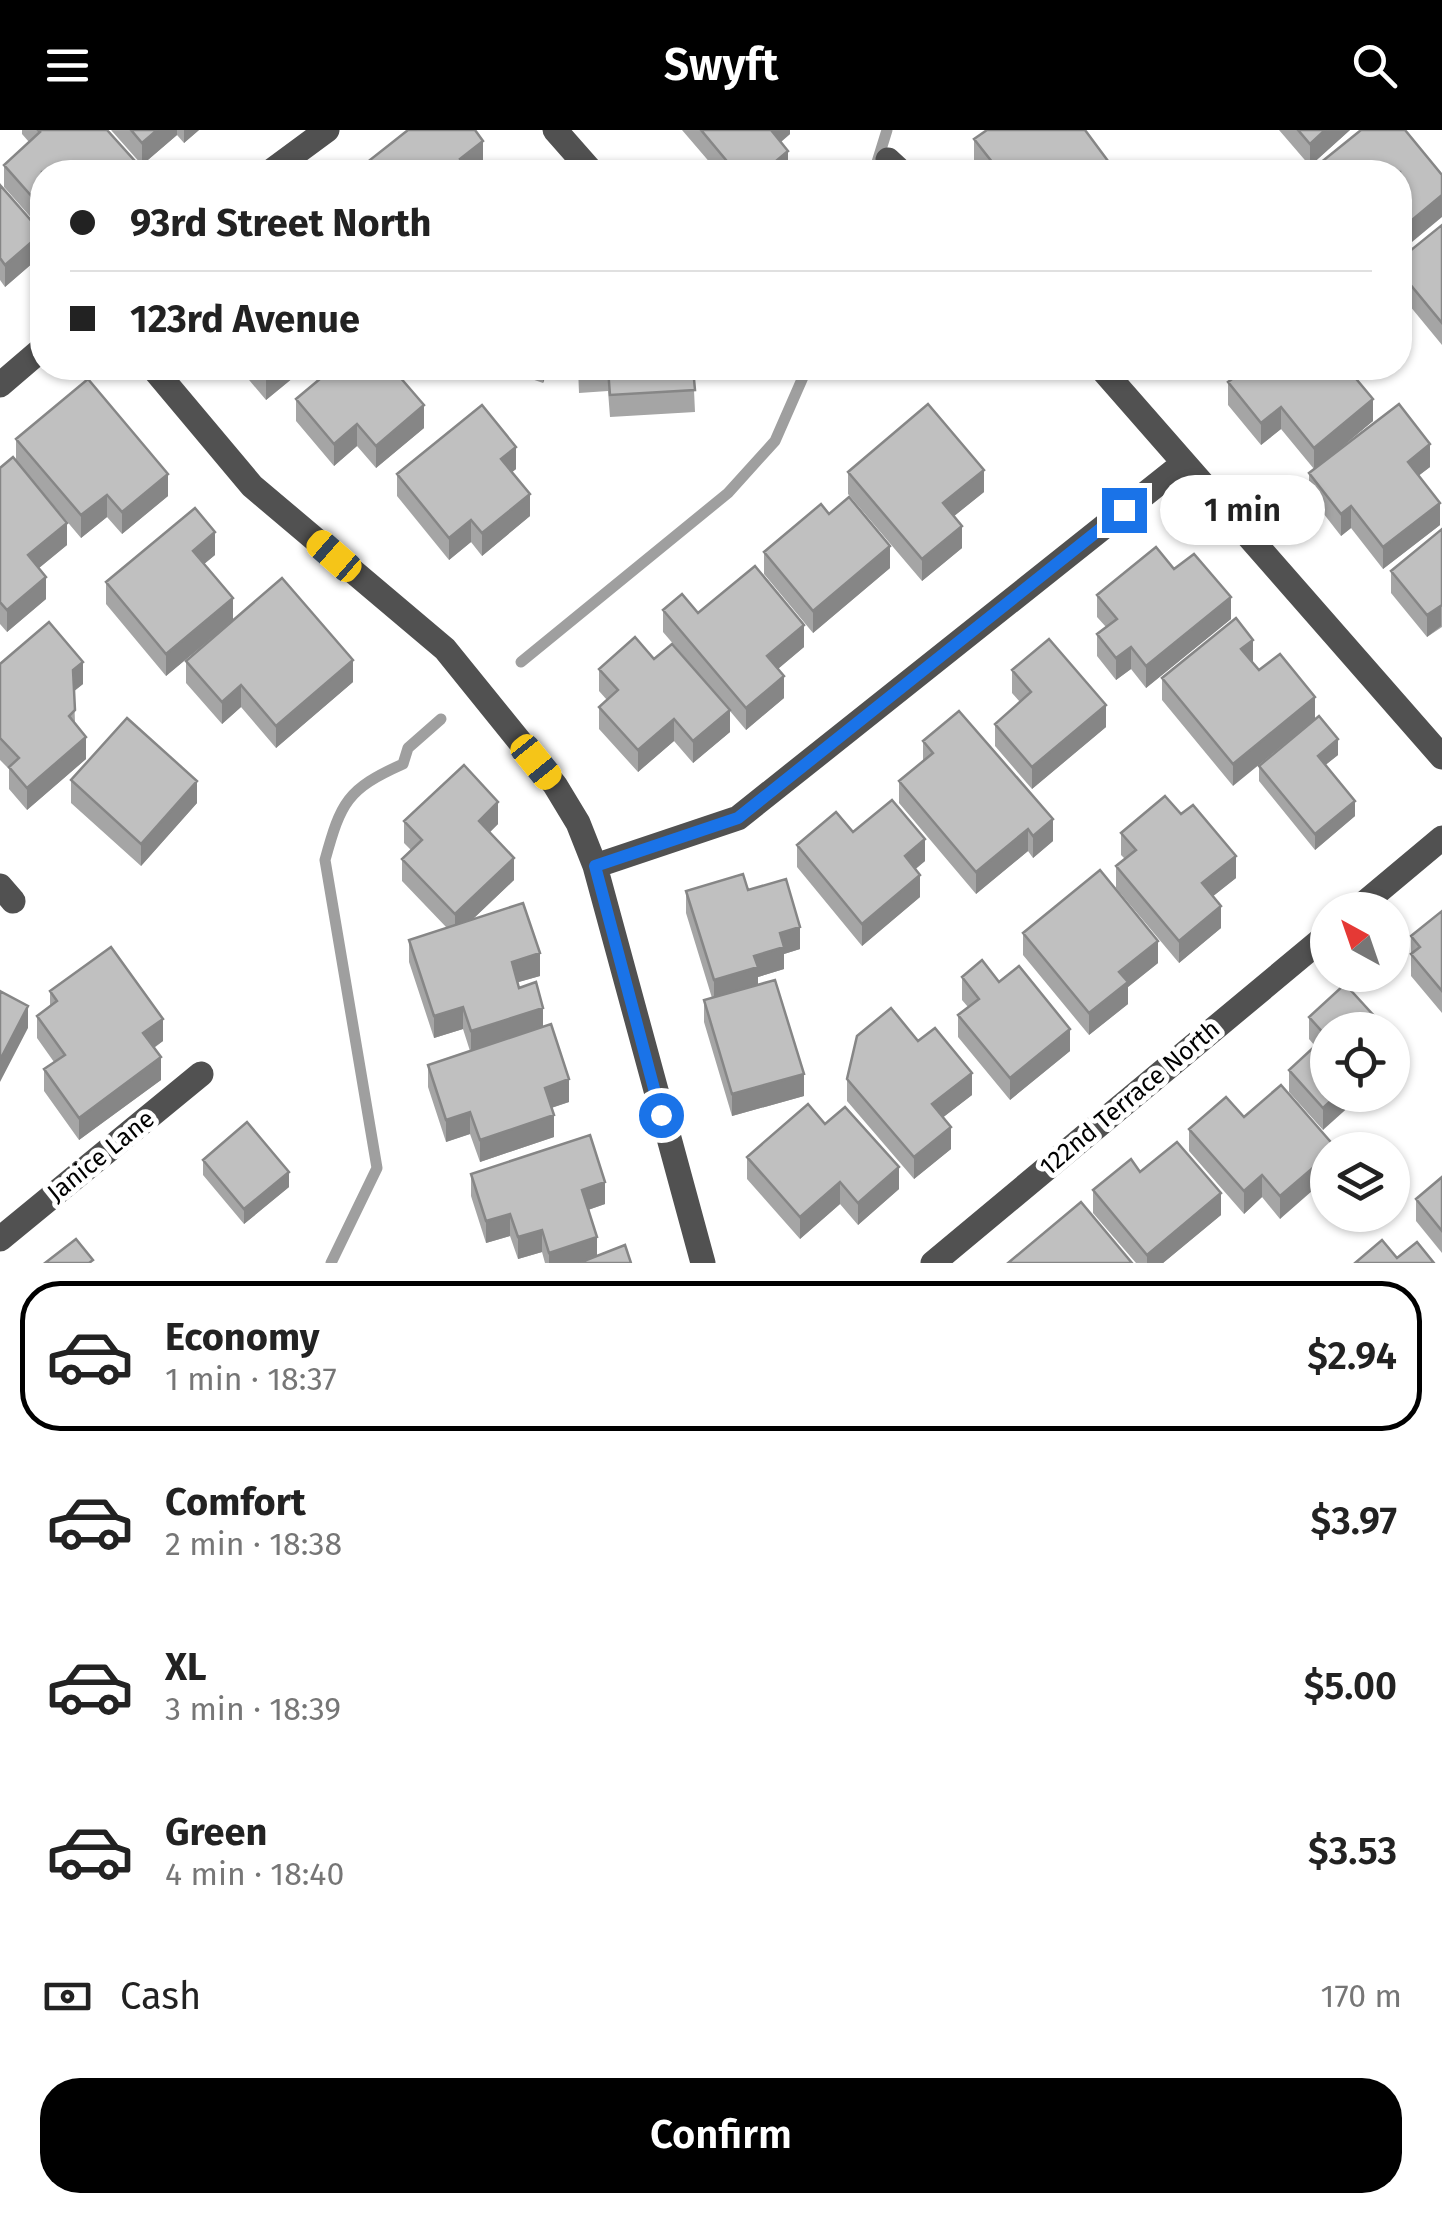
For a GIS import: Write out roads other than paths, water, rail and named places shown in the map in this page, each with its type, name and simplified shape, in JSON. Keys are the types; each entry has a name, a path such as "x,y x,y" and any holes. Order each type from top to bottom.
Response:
{"street":[{"path":"286,160 327,130"},
{"path":"555,130 581,160"},
{"path":"0,385 30,359"},
{"path":"163,380 252,486 445,649 555,786 578,823 595,866 703,1263"},
{"path":"1111,380 1442,757"},
{"path":"595,866 738,818 1184,463"},
{"path":"1378,892 1442,838"},
{"name":"122nd Terrace North","path":"933,1263 1310,949"},
{"name":"Janice Lane","path":"0,1238 201,1074"}],"waterway":[{"path":"878,160 887,130"},
{"path":"521,662 728,493 775,441 802,380"},
{"path":"331,1263 377,1168 325,860 336,824 349,800 369,781 403,764 408,748 441,719"}]}
